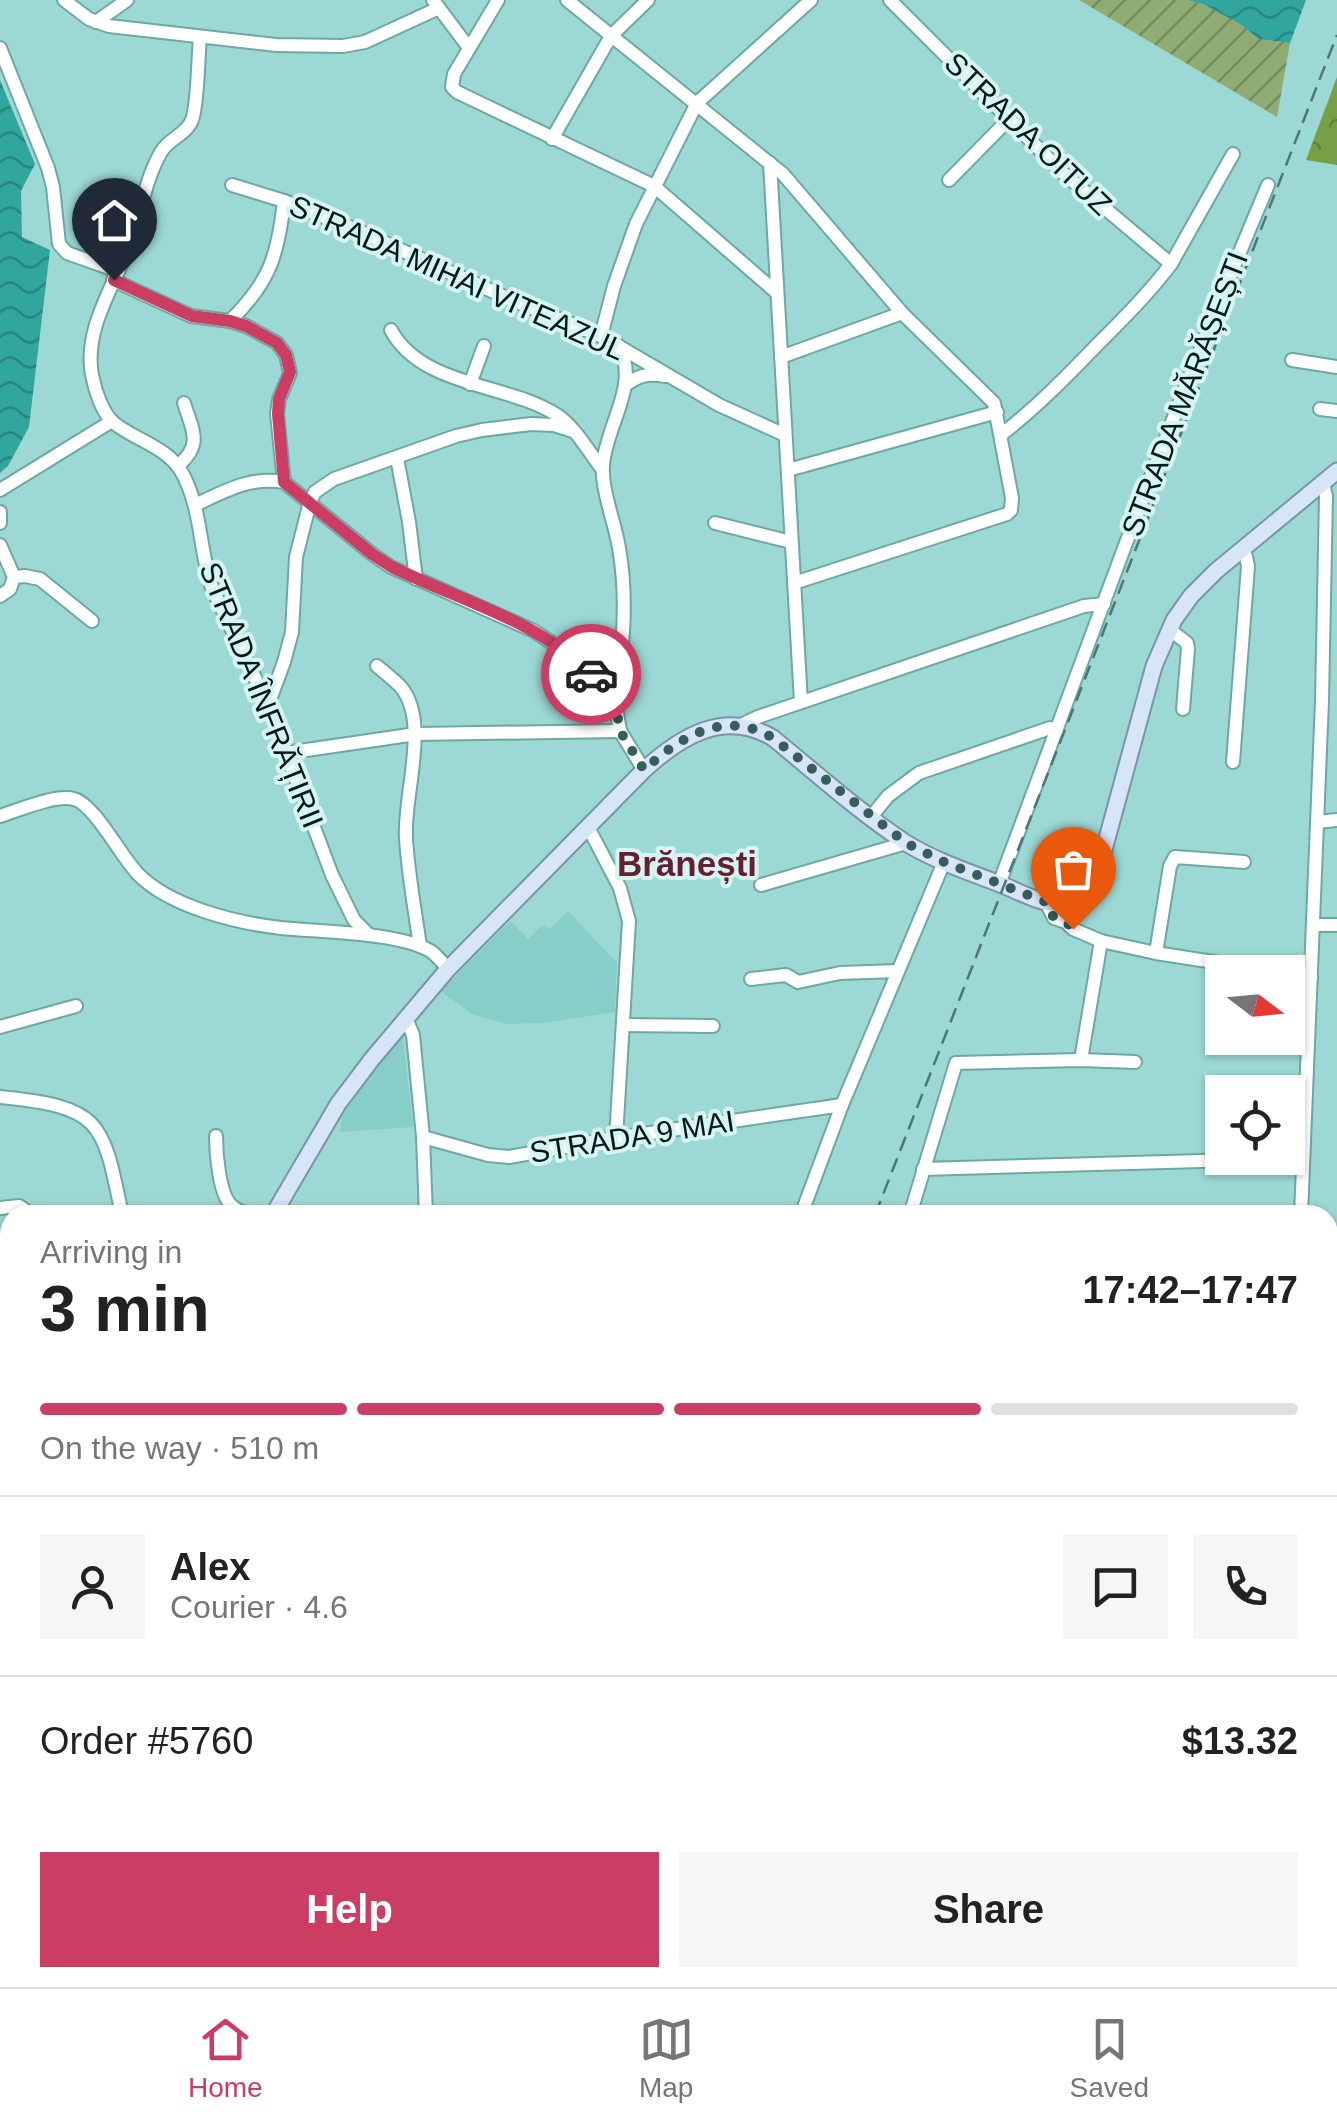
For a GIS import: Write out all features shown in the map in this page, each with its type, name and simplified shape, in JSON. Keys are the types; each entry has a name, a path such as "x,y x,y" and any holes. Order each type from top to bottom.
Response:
{"main road":[{"path":"280,1205 338,1104 448,969 644,770 664,753 703,732 723,725 754,728 773,738 906,843 1046,902 1064,904 1078,900 1089,889 1099,868 1154,666 1169,630 1191,596 1337,472"}],"street":[{"path":"64,0 79,14 109,26 276,45 356,45 436,4 469,48"},
{"path":"96,22 127,0"},
{"path":"498,0 451,80 456,92 654,186 776,292"},
{"path":"567,0 770,163 800,192 902,313 994,403 1013,504 1007,514 794,583"},
{"path":"552,138 611,36 648,0"},
{"path":"601,336 624,253 697,103 811,0"},
{"name":"STRADA OITUZ","path":"890,0 1073,182 1171,264"},
{"path":"184,403 194,446 178,466 163,452 112,422 96,388 91,361 98,322 130,243 157,160 164,146 186,130 193,118 200,37"},
{"path":"0,48 48,168 58,244 192,316 230,321 254,330 271,339 286,355 290,372 279,399 278,414 284,482"},
{"path":"949,180 1008,120"},
{"path":"1002,434 1024,417 1143,298 1171,264 1233,154"},
{"path":"770,163 801,702"},
{"name":"STRADA MIHAI VITEAZUL","path":"232,186 284,201 601,336 719,404 785,435"},
{"name":"STRADA MĂRĂȘEȘTI","path":"998,884 1215,313 1268,186"},
{"path":"230,321 269,271 278,248 284,201"},
{"path":"781,357 902,313"},
{"path":"391,330 400,345 416,358 470,384 562,418 602,469"},
{"path":"618,345 627,363 626,386 602,469 624,588 622,660 615,701 620,731 644,770"},
{"path":"470,384 484,346"},
{"path":"1292,360 1337,367"},
{"path":"626,386 645,375 673,378"},
{"path":"1320,409 1337,411"},
{"path":"788,470 997,412"},
{"path":"0,490 112,422"},
{"path":"268,705 292,632 296,558 315,492 334,479 456,436 543,424 573,431"},
{"path":"397,458 416,579"},
{"name":"STRADA ÎNFRĂȚIRII","path":"178,466 195,505 212,588 268,705 332,875 354,920 369,935"},
{"path":"195,505 250,481 284,482 392,567 548,639 573,656 615,701"},
{"path":"1305,1113 1322,701 1326,496 1323,483"},
{"path":"0,512 0,523"},
{"path":"715,523 791,542"},
{"path":"0,545 14,577 10,588 0,596"},
{"path":"1233,762 1248,566 1244,548"},
{"path":"14,577 40,579 92,621"},
{"path":"740,725 1084,606 1104,604"},
{"path":"1169,630 1187,643 1183,709"},
{"path":"377,666 406,694 416,734 406,838 420,946"},
{"path":"1322,670 1337,669"},
{"path":"1322,701 1337,700"},
{"path":"871,817 888,796 918,773 1050,728 1057,730"},
{"path":"286,753 416,734 620,731"},
{"path":"0,816 58,798 74,798 86,804 137,873 181,902 233,919 369,935 420,946 437,956 448,969"},
{"path":"1317,822 1337,820"},
{"path":"588,827 620,888 629,921 616,1138"},
{"path":"761,886 906,843"},
{"path":"1156,953 1170,866 1175,858 1244,862"},
{"path":"805,1205 842,1105 944,862"},
{"path":"1066,922 1073,916 1078,900"},
{"path":"1046,902 1051,915 1101,941 1205,961"},
{"path":"1313,925 1337,925"},
{"path":"1081,1060 1101,941"},
{"path":"751,979 786,975 798,982 840,972 898,971"},
{"path":"1305,977 1311,978"},
{"path":"0,1027 76,1006"},
{"path":"406,1018 413,1035 426,1205"},
{"path":"623,1025 714,1026"},
{"path":"913,1205 956,1063 1134,1062"},
{"path":"0,1097 68,1110 94,1123 110,1156 120,1205"},
{"name":"STRADA 9 MAI","path":"423,1137 499,1157 842,1105"},
{"path":"216,1136 216,1154 227,1200 232,1205"},
{"path":"923,1169 1205,1161"},
{"path":"1301,1205 1302,1175"}],"shaded area":[{"path":"568,911 617,963 615,1012 507,1024 472,1014 441,991 510,921 528,939 544,924 550,929"},
{"path":"403,1038 413,1127 340,1132 342,1116 394,1041"}],"green space":[{"path":"1079,0 1187,0 1241,24 1259,39 1290,43 1277,117"},
{"path":"1337,77 1337,165 1306,160"}],"water":[{"path":"1187,0 1306,0 1290,43 1259,39 1240,24"},
{"path":"0,80 35,164 21,191 22,237 50,250 29,427 8,466 0,473"}],"railway":[{"path":"879,1205 1337,35"}],"way so far":[{"path":"591,674 615,701 620,731 644,770 664,753 703,732 732,724 754,728 773,738 906,843 1046,902 1051,915 1073,929"}],"district":[{"name":"Brănești","path":"687,864"}],"route":[{"path":"114,280 192,316 246,326 277,343 290,363 278,414 284,482 392,567 534,631 573,656 591,674"}]}
